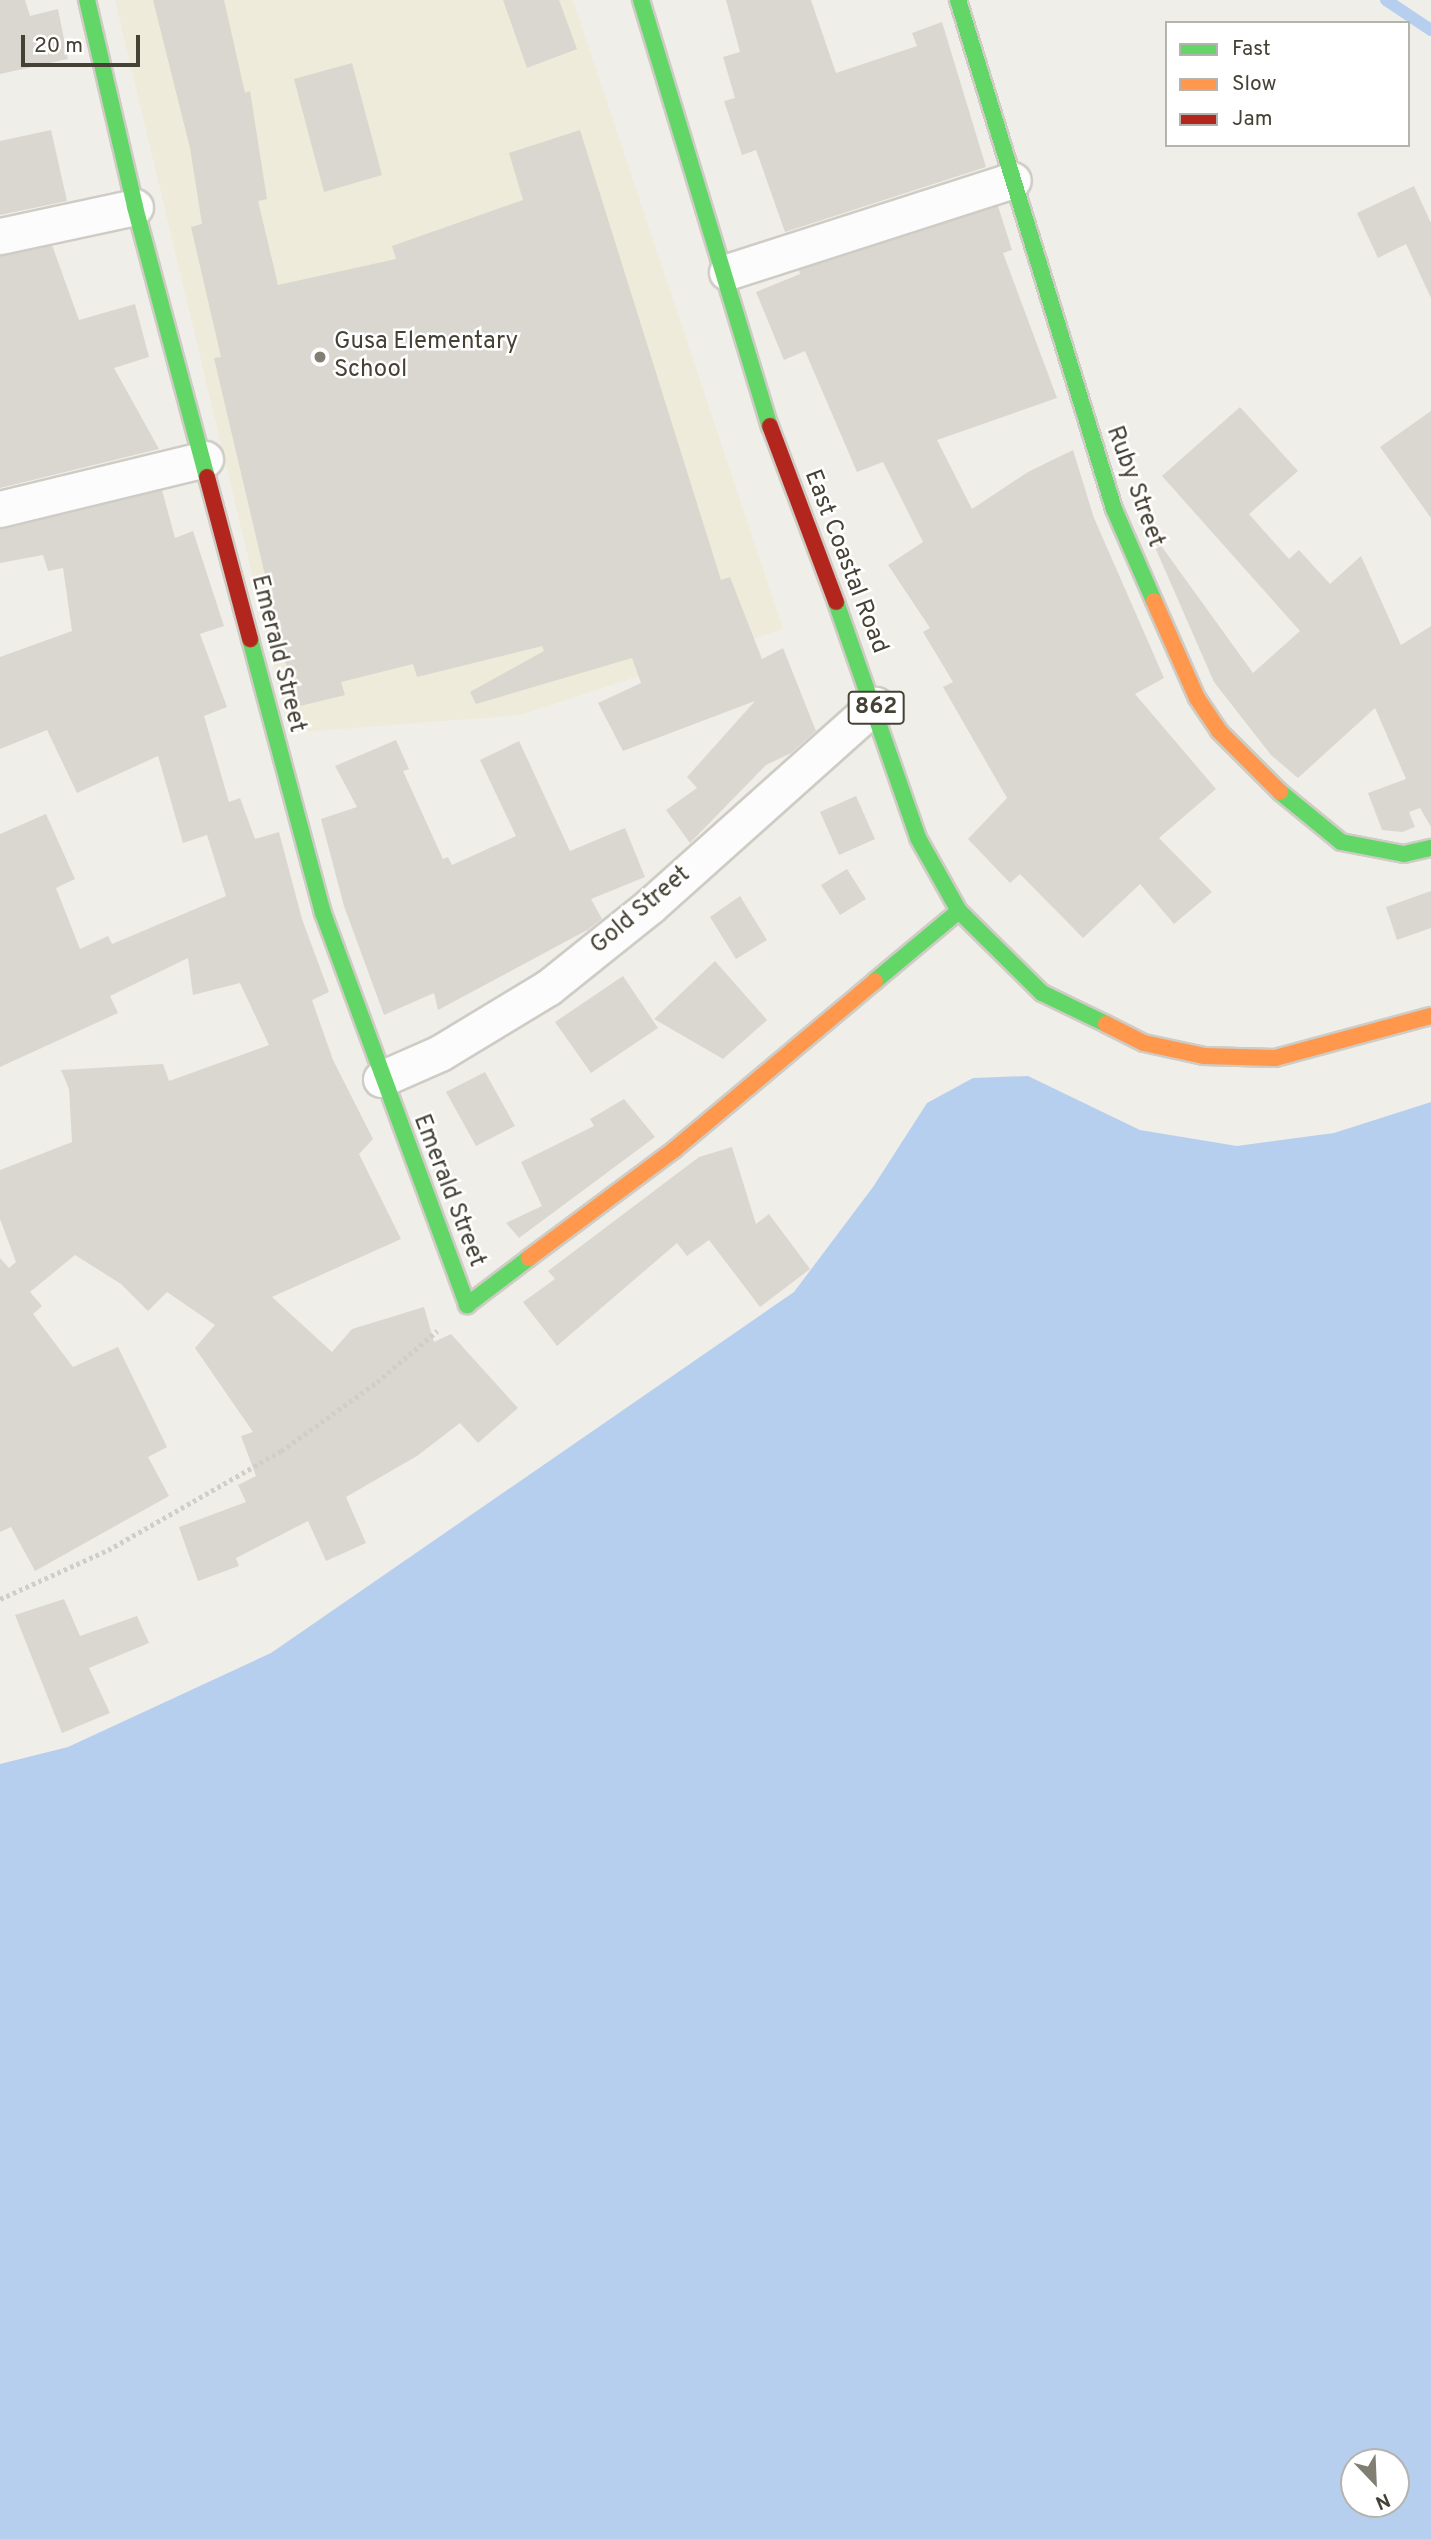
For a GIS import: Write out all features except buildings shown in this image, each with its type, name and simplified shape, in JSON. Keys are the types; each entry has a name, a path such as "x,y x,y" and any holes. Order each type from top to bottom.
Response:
{"street":[{"name":"Emerald Street","path":"87,0 135,207 205,459 272,734 323,913 381,1079 467,1305"},
{"name":"East Coastal Road","path":"641,0 727,272 764,410 875,705 918,838 959,911 1042,993 1144,1043 1204,1056 1275,1058 1339,1044 1431,1016"},
{"name":"Ruby Street","path":"958,0 1114,509 1183,670 1205,709 1257,774 1341,842 1393,853 1431,848"},
{"path":"727,272 1013,180"},
{"path":"0,236 135,207"},
{"path":"0,509 205,459"},
{"name":"Gold Street","path":"381,1079 440,1053 549,987 650,906 875,705"},
{"path":"467,1305 675,1149 959,911"}],"path":[{"path":"0,1599 108,1550 281,1451 377,1382 467,1305"}],"shaded area":[{"path":"115,0 573,0 783,629 520,715 290,733"}],"water":[{"path":"1028,1076 1140,1130 1237,1146 1334,1133 1431,1102 1431,2539 0,2539 0,1764 68,1747 271,1653 794,1292 873,1187 927,1103 973,1078"}],"waterway":[{"path":"1386,0 1431,30"}],"traffic: fast":[{"path":"87,0 135,207 207,477"},
{"path":"641,0 770,426"},
{"path":"958,0 1114,509 1154,601"},
{"path":"836,602 918,838 959,911 1042,993 1106,1024"},
{"path":"250,639 323,913 467,1305 529,1258"},
{"path":"1280,792 1341,842 1404,854 1431,848"},
{"path":"875,981 959,911"}],"traffic: slow":[{"path":"1154,601 1197,698 1219,731 1280,792"},
{"path":"529,1258 675,1149 875,981"},
{"path":"1106,1024 1144,1043 1204,1056 1275,1058 1431,1016"}],"traffic: jam":[{"path":"770,426 836,602"},
{"path":"207,477 250,639"}],"place":[{"name":"Gusa Elementary School","path":"320,357"}]}
